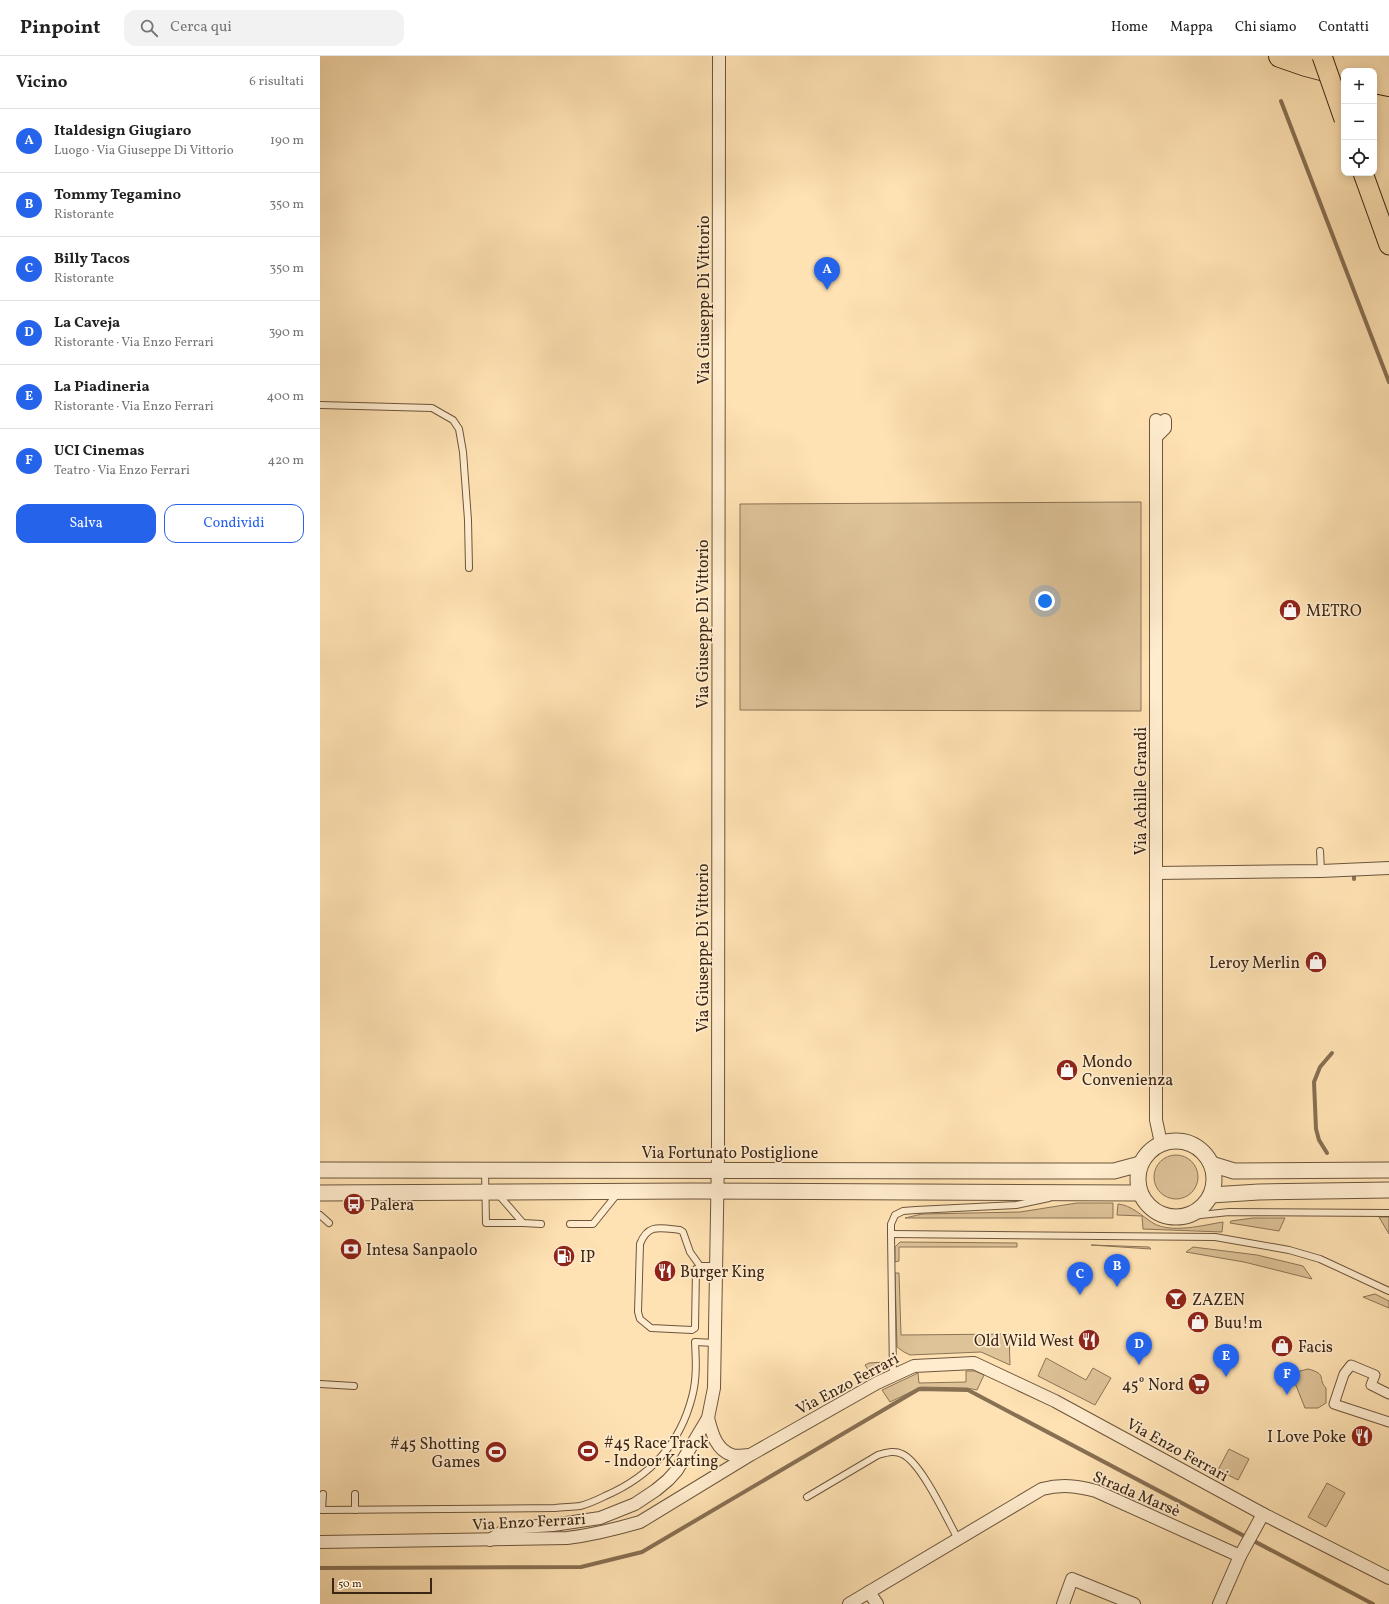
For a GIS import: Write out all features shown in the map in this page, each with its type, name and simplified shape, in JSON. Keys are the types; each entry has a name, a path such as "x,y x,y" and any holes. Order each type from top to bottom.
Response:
{"highway":[{"path":"1280,56 1341,74"},
{"path":"1344,56 1389,64"},
{"path":"1377,83 1389,85"}],"main road":[{"path":"1322,56 1341,110"},
{"path":"1364,176 1389,245"}],"street":[{"name":"Via Giuseppe Di Vittorio","path":"708,1418 714,1388 715,1266 718,1191 719,56"},
{"name":"Via Achille Grandi","path":"1160,420 1156,437 1156,1120 1161,1143"},
{"path":"1156,873 1321,871 1389,868"},
{"path":"1182,1141 1194,1145 1204,1153 1211,1164 1214,1174 1214,1185 1211,1195 1199,1209 1182,1216 1174,1217 1157,1212 1150,1207 1140,1193 1137,1174 1140,1164 1150,1150 1161,1143 1182,1141"},
{"name":"Via Fortunato Postiglione","path":"320,1170 1114,1171 1140,1164"},
{"path":"1211,1164 1234,1170 1389,1170"},
{"path":"1211,1195 1259,1192 1389,1190"},
{"path":"320,1193 718,1191 1140,1193"},
{"name":"Via Enzo Ferrari","path":"320,1542 490,1540 567,1538 593,1535 640,1522 750,1455 893,1375 914,1366 974,1363 1055,1401 1263,1514 1389,1578"},
{"path":"1389,1394 1371,1385 1375,1375 1351,1365 1344,1374 1334,1404 1389,1422"},
{"path":"708,1418 714,1438 722,1449 733,1455 750,1455"},
{"path":"490,1540 508,1528 553,1525 600,1518 635,1504 668,1480 677,1470 685,1453 708,1418"},
{"name":"Strada Marsè","path":"849,1604 1042,1489 1058,1485 1075,1485 1096,1490 1242,1552"},
{"path":"1219,1604 1242,1552 1263,1514"},
{"path":"1063,1604 1072,1579 1134,1604"},
{"path":"869,1592 877,1604"}],"lane":[{"path":"320,405 432,408 453,420 459,429 463,452 468,520 469,568"},
{"path":"1320,852 1321,871"},
{"path":"485,1170 491,1192 486,1223 541,1224"},
{"path":"491,1192 523,1223"},
{"path":"570,1224 593,1224 619,1192"},
{"path":"893,1375 891,1224 895,1215 903,1211 1019,1205 1077,1192"},
{"path":"1182,1216 1229,1212 1389,1213"},
{"path":"320,1215 329,1223"},
{"path":"652,1228 680,1230 683,1232 690,1252 698,1268 696,1327 692,1330 651,1328 640,1319 638,1312 640,1244 644,1233 652,1228"},
{"path":"891,1234 1215,1237 1289,1250 1320,1259 1389,1291"},
{"path":"698,1268 715,1266"},
{"path":"323,1494 322,1510 555,1508 580,1506 622,1489 645,1474 661,1457 677,1433 692,1397 695,1382 695,1342 692,1330"},
{"path":"695,1342 715,1343"},
{"path":"320,1384 338,1383 354,1386"},
{"path":"807,1497 878,1455 890,1452 902,1454 911,1460 920,1471 958,1539"},
{"path":"355,1494 355,1510"}],"shaded area":[{"path":"1141,502 1141,711 740,710 740,504"},
{"path":"1180,1155 1185,1156 1192,1161 1197,1168 1197,1186 1192,1193 1185,1198 1172,1199 1167,1198 1160,1193 1155,1186 1154,1173 1155,1168 1160,1161 1167,1156"},
{"path":"1077,1203 1113,1203 1113,1218 905,1218 922,1214 1020,1212"},
{"path":"1118,1204 1127,1206 1160,1226 1169,1228 1188,1228 1223,1222 1222,1232 1143,1229 1142,1216 1117,1215"},
{"path":"1379,1217 1389,1217 1389,1234"},
{"path":"1253,1218 1285,1218 1279,1231 1230,1223 1231,1221"},
{"path":"900,1242 1017,1243 1017,1247 899,1247 899,1261 895,1262 895,1247"},
{"path":"1091,1245 1149,1247 1151,1249"},
{"path":"1193,1247 1257,1255 1303,1266 1312,1279 1244,1262 1186,1252"},
{"path":"895,1273 899,1273 901,1335 1009,1334 1010,1365 981,1352 910,1355 897,1347"},
{"path":"1375,1294 1389,1301 1389,1308 1363,1297"},
{"path":"1046,1358 1086,1380 1093,1368 1111,1378 1095,1405 1038,1376"},
{"path":"885,1362 870,1373 865,1365 869,1363"},
{"path":"1308,1369 1320,1375 1323,1385 1326,1388 1326,1403 1318,1408 1305,1408 1295,1383 1296,1376 1300,1371"},
{"path":"966,1371 975,1371 984,1375 977,1390 967,1388 921,1387 890,1402 882,1390 918,1373 919,1383 966,1382"},
{"path":"1229,1449 1249,1459 1238,1480 1218,1470"},
{"path":"1327,1483 1345,1493 1326,1527 1308,1517"}],"waterway":[{"path":"1281,101 1389,382"},
{"path":"1354,871 1354,879"},
{"path":"1327,1153 1319,1140 1316,1129 1314,1082 1320,1067 1332,1053"},
{"path":"320,1568 581,1567 642,1552 919,1389 968,1390 1373,1604"}],"place":[{"name":"Italdesign Giugiaro","path":"827,290"},
{"name":"METRO","path":"1290,610"},
{"name":"Leroy Merlin","path":"1316,962"},
{"name":"Mondo Convenienza","path":"1067,1070"},
{"name":"Palera","path":"354,1204"},
{"name":"Intesa Sanpaolo","path":"351,1249"},
{"name":"IP","path":"564,1256"},
{"name":"Burger King","path":"665,1271"},
{"name":"Tommy Tegamino","path":"1117,1287"},
{"name":"Billy Tacos","path":"1080,1295"},
{"name":"ZAZEN","path":"1176,1299"},
{"name":"Buu!m","path":"1198,1322"},
{"name":"Old Wild West","path":"1089,1340"},
{"name":"Facis","path":"1282,1346"},
{"name":"La Caveja","path":"1139,1365"},
{"name":"La Piadineria","path":"1226,1377"},
{"name":"45° Nord","path":"1199,1384"},
{"name":"UCI Cinemas","path":"1287,1395"},
{"name":"I Love Poke","path":"1362,1436"},
{"name":"#45 Race Track - Indoor Karting","path":"588,1451"},
{"name":"#45 Shotting Games","path":"496,1452"}]}
